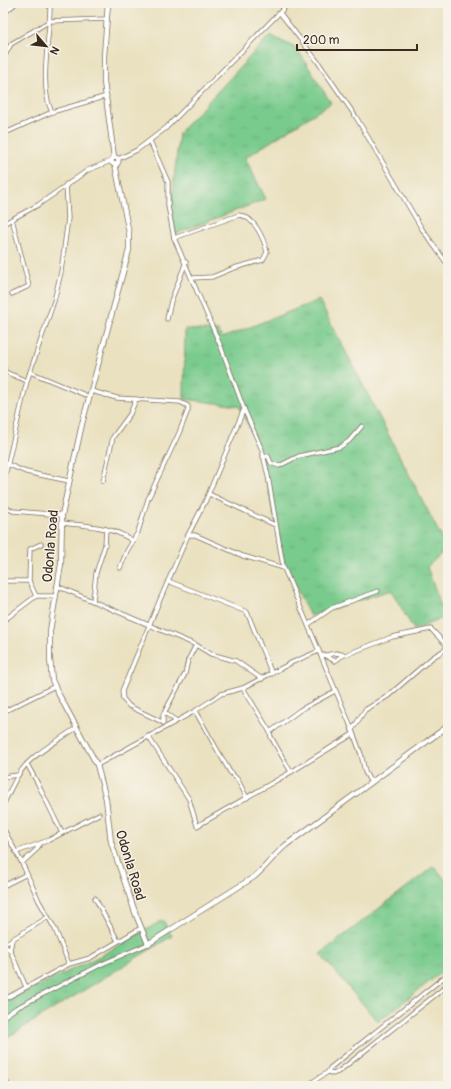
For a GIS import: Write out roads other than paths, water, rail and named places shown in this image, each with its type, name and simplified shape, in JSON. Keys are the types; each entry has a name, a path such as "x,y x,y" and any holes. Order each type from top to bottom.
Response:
{"street":[{"path":"3,14 16,3"},
{"path":"50,3 50,20 46,51 46,99 52,112"},
{"name":"Odonla Road","path":"108,3 104,56 107,96 115,160 130,242 91,391 62,515 61,564 50,631 50,659 52,680 76,728 97,765 106,799 110,842 148,944"},
{"path":"3,224 38,205 88,170 115,160 150,141 189,106 289,3"},
{"path":"280,12 318,62 356,117 422,229 448,265"},
{"path":"3,58 11,44 50,20 107,19"},
{"path":"3,134 52,112 107,96"},
{"path":"150,141 168,182 168,206 174,238 193,278 263,456 284,568 322,655 335,691 353,732 361,754 365,772 371,783"},
{"path":"3,484 27,382 54,301 61,272 68,218 66,184"},
{"path":"174,238 239,215 246,216 252,221 262,239 267,252 263,260 234,268 212,277 193,278"},
{"path":"12,219 29,286 12,294"},
{"path":"167,319 171,302 186,262"},
{"path":"3,364 4,371 27,382"},
{"path":"30,372 90,397"},
{"path":"91,391 117,398 180,402 188,406 188,410 179,434 148,499 138,532 127,551 120,568"},
{"path":"102,481 113,437 128,418 136,399"},
{"path":"165,726 154,717 129,706 122,699 121,695 168,581 188,535 209,494 244,409"},
{"path":"263,456 268,456 274,465 284,464 299,456 340,447 349,441 362,426"},
{"path":"7,464 20,470 69,482"},
{"path":"209,494 276,525"},
{"path":"3,506 13,511 62,515"},
{"path":"62,523 106,529 122,534 133,541"},
{"path":"93,601 96,573 105,545 106,529"},
{"path":"188,535 195,535 243,556 284,568"},
{"path":"36,596 28,581 30,549 40,544"},
{"path":"3,581 28,581"},
{"path":"168,581 247,612 272,674"},
{"path":"57,586 196,645 211,654 240,663 262,679"},
{"path":"308,624 332,608 378,591"},
{"path":"3,621 36,596 55,596"},
{"path":"148,736 189,799 197,826 291,772 353,732 356,723 365,710 388,696 448,647 432,629 392,638 343,655 334,661 322,655"},
{"path":"162,722 164,714 186,674 188,660 196,645"},
{"path":"97,765 221,694 243,688 293,662 320,651"},
{"path":"322,655 336,653 343,655"},
{"path":"3,706 4,712 55,686"},
{"path":"243,688 270,732 271,737 291,772"},
{"path":"270,732 300,710 335,691"},
{"path":"195,710 230,772 238,780 247,798"},
{"path":"154,717 164,714 175,720"},
{"path":"349,722 356,723"},
{"path":"3,1017 16,1008 102,964 148,944 254,877 265,868 279,850 448,726"},
{"path":"3,805 18,775 26,764 76,728"},
{"path":"26,764 38,784 62,834"},
{"path":"3,776 18,775"},
{"path":"16,852 40,844 62,834 99,814"},
{"path":"3,828 56,929 69,964"},
{"path":"22,863 36,850 40,844"},
{"path":"3,886 27,874"},
{"path":"95,898 118,941"},
{"path":"26,987 10,950 3,945 48,916"},
{"path":"3,1000 26,987 39,982 69,964 90,958 141,928"},
{"path":"10,950 12,940"},
{"path":"308,1085 328,1072 330,1068 448,974"},
{"path":"328,1072 333,1074 338,1072 448,985"},
{"path":"3,1076 9,1086"}]}
